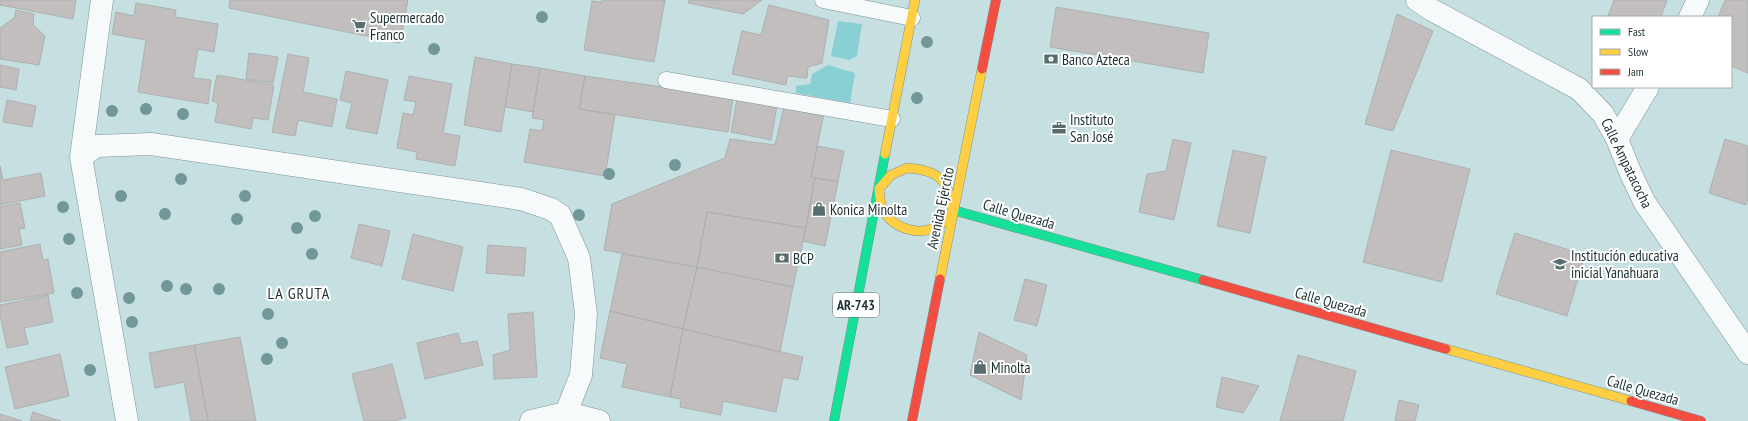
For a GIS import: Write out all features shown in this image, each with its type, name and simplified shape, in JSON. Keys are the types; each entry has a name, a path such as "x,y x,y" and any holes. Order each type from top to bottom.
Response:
{"main road":[{"name":"AR-743","path":"834,421 915,0"},
{"name":"Avenida Ejército","path":"912,421 996,0"},
{"path":"907,168 925,168 941,177 951,192 953,210 942,224 926,232 908,231 892,222 882,207 879,189 891,175 907,168"},
{"name":"Calle Quezada","path":"953,210 1702,421"}],"street":[{"path":"102,0 81,157 127,421"},
{"path":"1690,16 1698,0"},
{"name":"Calle Ampatacocha","path":"1428,3 1579,89 1603,114 1617,139 1631,174 1646,203 1745,342"},
{"path":"1617,139 1647,88"},
{"path":"81,157 97,146 151,144 521,199 551,209 560,215 579,258 586,314 581,375 566,413"},
{"path":"531,421 566,413 599,421"}],"lane":[{"path":"823,0 912,18"},
{"path":"666,80 892,119"}],"shaded area":[{"path":"838,21 862,24 857,56 849,60 831,56"},
{"path":"828,65 855,73 850,103 796,93 796,86 810,84 812,74"}],"building":[{"path":"0,0 76,0 73,19 0,5"},
{"name":"Supermercado Franco","path":"230,0 408,0 400,43 229,8"},
{"path":"602,0 665,0 654,62 584,50 592,1 602,2"},
{"path":"689,0 762,0 743,14 688,3"},
{"path":"1614,0 1667,0 1661,16 1608,16"},
{"path":"1725,0 1748,0 1748,73 1732,66 1732,16 1718,16"},
{"path":"136,3 176,10 175,17 218,24 214,52 198,49 193,78 211,80 208,104 138,92 146,40 112,34 116,12 134,16"},
{"path":"769,5 829,20 822,63 808,67 807,78 787,76 786,85 732,74 742,31 761,35"},
{"path":"1056,7 1209,33 1203,73 1050,47"},
{"path":"16,10 34,14 33,25 45,36 39,65 0,59 0,28 14,18"},
{"path":"1397,14 1433,31 1393,131 1365,124"},
{"path":"249,53 278,57 273,83 246,79"},
{"path":"288,54 309,58 303,92 337,99 332,127 298,120 295,136 272,132"},
{"path":"475,57 512,64 501,132 464,125"},
{"path":"512,64 540,68 533,112 505,107"},
{"path":"0,65 19,69 16,90 0,87"},
{"path":"540,68 585,76 579,109 615,115 605,176 524,162 530,129 542,131 544,120 532,118"},
{"path":"346,71 388,80 377,134 346,128 352,103 340,100"},
{"path":"217,75 274,85 268,120 253,118 251,129 215,122 218,103 212,101"},
{"path":"409,76 452,84 443,133 460,136 455,166 416,159 417,152 397,148 403,113 413,115 416,102 404,100"},
{"path":"585,76 733,97 728,132 579,109"},
{"path":"737,99 777,106 771,140 731,132"},
{"path":"7,100 36,106 32,127 3,122"},
{"path":"784,107 824,113 811,177 815,178 806,228 707,212 697,267 604,250 612,204 725,158 730,139 775,145"},
{"path":"1173,139 1191,143 1174,220 1139,212 1147,174 1166,171"},
{"path":"1725,139 1748,146 1748,199 1746,205 1709,193"},
{"path":"817,146 844,151 838,182 811,177"},
{"path":"1233,150 1266,157 1250,233 1217,226"},
{"path":"1391,150 1470,169 1442,282 1363,262"},
{"path":"0,166 3,180 41,173 45,196 0,205"},
{"path":"815,178 838,182 825,246 803,241"},
{"path":"20,203 25,228 19,229 22,245 0,249 0,207"},
{"path":"707,212 806,228 793,287 697,267"},
{"path":"359,224 390,231 382,266 351,258"},
{"path":"1515,233 1585,255 1567,316 1496,294"},
{"path":"413,234 463,247 453,291 402,279"},
{"path":"40,244 43,260 48,259 54,293 0,302 0,252"},
{"path":"488,245 526,248 524,276 486,273"},
{"path":"622,254 697,267 683,329 610,311"},
{"path":"697,267 793,287 780,352 683,329"},
{"path":"1025,279 1047,285 1037,326 1014,320"},
{"path":"48,295 53,322 24,328 28,344 7,348 0,315 0,305"},
{"path":"610,311 683,329 670,397 622,387 627,364 600,358"},
{"path":"533,312 537,377 494,379 493,355 510,350 508,314"},
{"path":"683,329 803,357 798,380 783,377 776,412 723,401 721,415 680,407 681,399 670,397"},
{"path":"979,332 1027,355 1021,400 970,375"},
{"path":"458,333 461,344 477,341 483,365 425,379 417,343"},
{"path":"240,337 256,421 208,421 194,345"},
{"path":"194,345 208,421 191,421 184,382 155,388 149,353"},
{"path":"60,354 69,396 15,409 5,367"},
{"path":"1298,355 1356,371 1343,421 1280,421"},
{"path":"392,364 406,418 394,421 364,421 352,374"},
{"path":"1222,377 1259,386 1243,413 1216,407"},
{"path":"1399,400 1419,405 1415,421 1395,421"},
{"path":"33,412 54,419 61,421 30,421"},
{"path":"0,414 22,421 0,421"}],"traffic: fast":[{"path":"834,421 885,154"},
{"path":"953,210 1203,280"}],"traffic: slow":[{"path":"885,154 915,0"},
{"path":"940,279 982,69"},
{"path":"907,168 918,169 934,174 940,178 948,191 953,210 944,221 935,227 927,230 909,230 893,222 882,208 879,189 891,175 907,168"},
{"path":"1446,349 1631,401"}],"traffic: jam":[{"path":"982,69 996,0"},
{"path":"912,421 940,279"},
{"path":"1203,280 1446,349"},
{"path":"1631,401 1701,421"}],"place":[{"name":"Supermercado Franco","path":"359,26"},
{"name":"Banco Azteca","path":"1051,59"},
{"name":"Instituto San José","path":"1059,128"},
{"name":"Konica Minolta","path":"819,209"},
{"name":"BCP","path":"782,258"},
{"name":"Institución educativa inicial Yanahuara","path":"1560,264"},
{"name":"Minolta","path":"980,367"}],"district":[{"name":"LA GRUTA","path":"299,293"}]}
